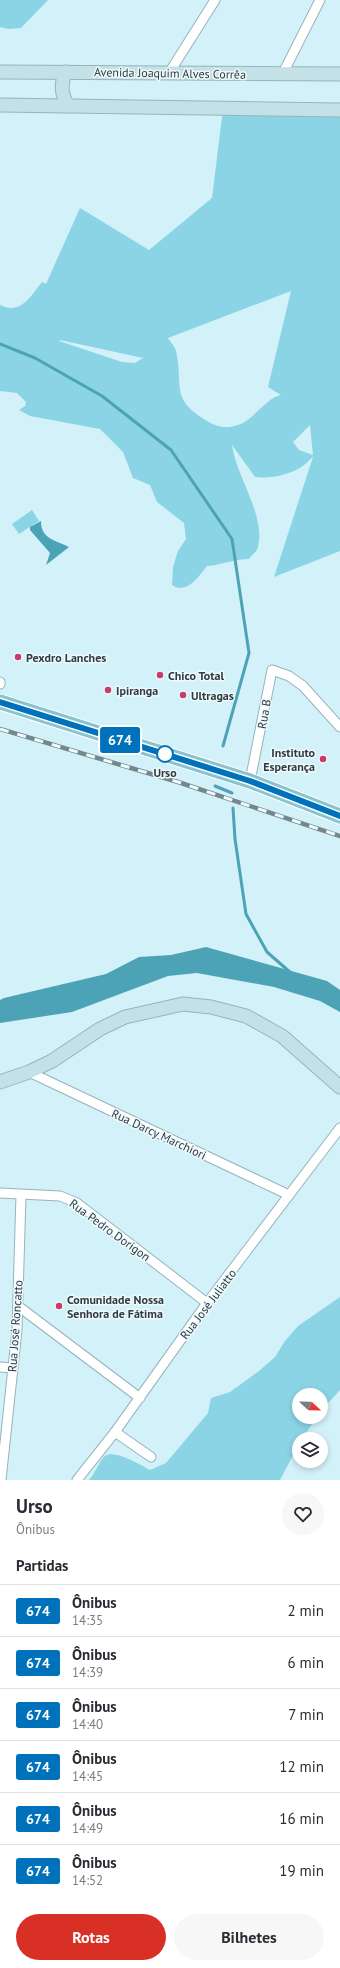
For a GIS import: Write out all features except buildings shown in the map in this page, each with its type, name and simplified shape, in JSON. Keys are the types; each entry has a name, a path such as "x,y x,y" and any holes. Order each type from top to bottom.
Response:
{"main road":[{"name":"Avenida Joaquim Alves Corrêa","path":"0,72 340,74"},
{"path":"66,72 63,78 62,93 68,106"},
{"path":"0,105 340,110"},
{"path":"0,702 250,781 340,816"},
{"path":"2,1081 29,1072 52,1061 100,1029 125,1017 183,1004 211,1007 246,1016 282,1036 340,1087"}],"street":[{"path":"169,73 215,0"},
{"path":"282,73 320,0"},
{"name":"Rua B","path":"250,781 272,670 289,676 303,686 340,727"},
{"name":"Rua Darcy Marchiori","path":"29,1072 289,1195"},
{"name":"Rua José Juliatto","path":"77,1480 140,1398 207,1303 340,1128"},
{"name":"Rua Pedro Dorigon","path":"0,1193 60,1196 77,1203 207,1303"},
{"name":"Rua José Roncatto","path":"1,1480 1,1468 17,1330 21,1195"},
{"path":"18,1306 140,1398"},
{"path":"0,1367 12,1368"},
{"path":"115,1432 151,1457"}],"shaded area":[{"path":"0,0 48,0 21,28 9,29 0,27"},
{"path":"223,109 340,112 340,551 274,577 313,457 299,468 287,474 274,477 255,477 232,445 239,470 255,511 259,538 257,550 249,559 207,566 192,583 183,588 172,585 173,567 178,551 186,539 184,523 157,502 150,485 133,478 123,452 100,429 30,416 19,410 25,406 26,402 17,393 0,391 0,305 14,308 19,306 29,299 42,282 46,284 80,208 149,250 212,198","holes":["291,291 268,387 281,395 266,403 241,424 232,427 215,425 195,413 187,405 180,390 175,347 168,338","60,340 143,358 135,363 122,362 59,341","310,425 313,455 299,450 293,442"]},
{"path":"32,510 39,521 19,534 12,524"},
{"path":"41,521 43,532 46,535 69,547 46,565 50,553 30,530 30,527"},
{"path":"206,947 327,981 340,990 340,1012 320,1001 274,987 197,973 168,976 72,1012 0,1023 0,1000 4,998 106,974 139,957 171,955"},
{"path":"340,1297 340,1390 328,1403 328,1388 292,1388 292,1424 312,1424 307,1432 292,1432 292,1457 280,1480 89,1480 103,1458 109,1454 128,1458 150,1470 166,1463 208,1413 211,1398 230,1392 259,1371 275,1357 285,1341 298,1326"}],"waterway":[{"path":"0,344 35,358 102,396 171,450 232,539 249,653 223,746"},
{"path":"215,786 232,793"},
{"path":"233,808 235,839 246,914 267,952 291,973"}],"railway":[{"path":"0,729 178,782 340,836"}],"bus line":[{"name":"674","path":"0,702 250,781 340,816"}],"place":[{"name":"Pexdro Lanches","path":"18,657"},
{"name":"Chico Total","path":"160,675"},
{"name":"Ipiranga","path":"108,690"},
{"name":"Ultragas","path":"183,695"},
{"name":"Urso","path":"165,754"},
{"name":"Instituto Esperança","path":"323,759"},
{"name":"Comunidade Nossa Senhora de Fátima","path":"59,1306"}]}
